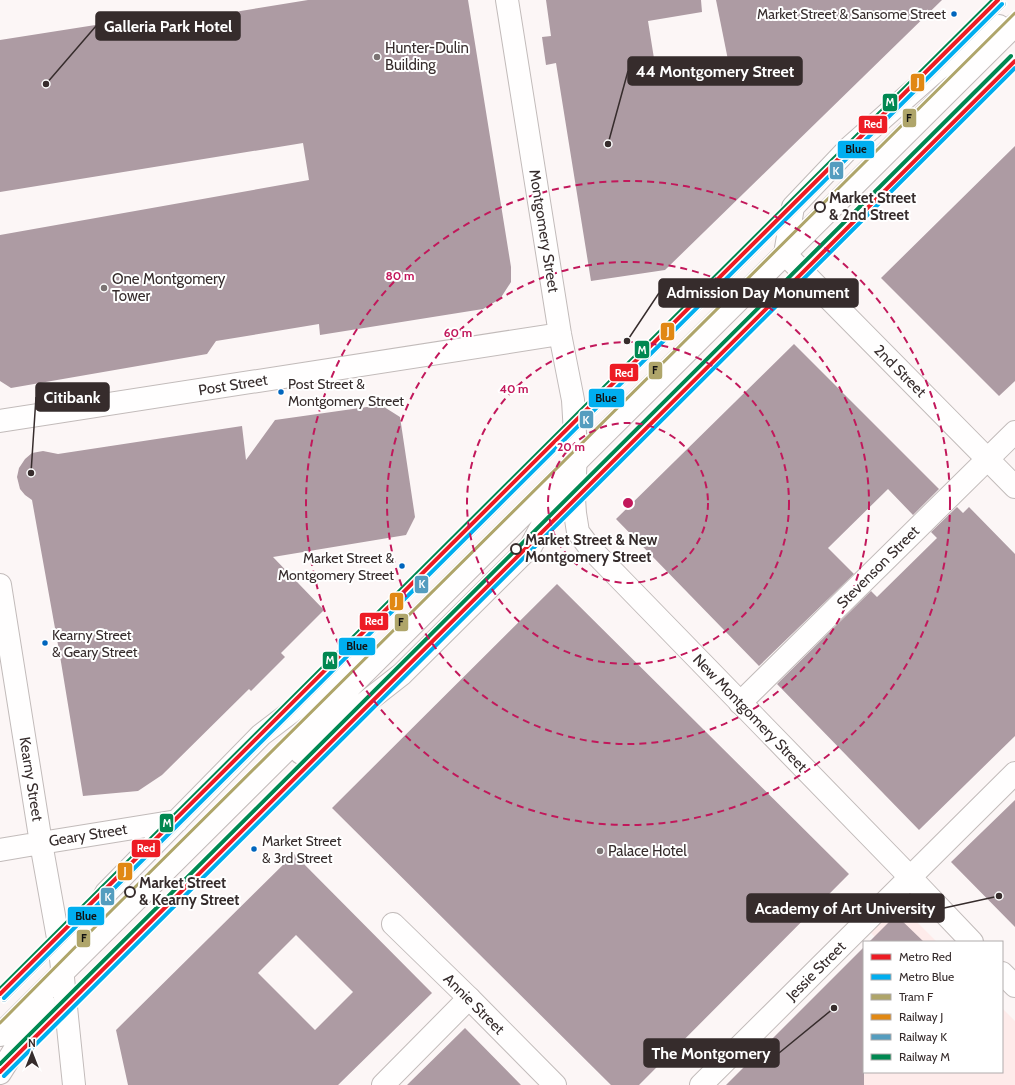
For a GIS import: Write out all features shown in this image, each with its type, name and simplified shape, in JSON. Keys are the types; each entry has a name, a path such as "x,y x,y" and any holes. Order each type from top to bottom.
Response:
{"street":[{"name":"Montgomery Street","path":"507,0 560,334 573,400 576,428 576,462"},
{"path":"785,254 793,207 849,148 937,70 1015,14"},
{"path":"0,1035 1015,25"},
{"name":"2nd Street","path":"785,254 1015,487"},
{"name":"Post Street","path":"0,421 560,334"},
{"name":"Stevenson Street","path":"740,703 1015,432"},
{"path":"223,814 402,674 531,546 576,462"},
{"name":"New Montgomery Street","path":"576,462 574,498 578,532 590,548 971,941"},
{"name":"Kearny Street","path":"0,585 4,634 53,906 62,972 74,1085"},
{"path":"0,1073 62,972 106,893 261,735 438,599"},
{"name":"Jessie Street","path":"701,1085 1015,773"},
{"name":"Geary Street","path":"0,850 177,821"},
{"name":"Annie Street","path":"393,924 555,1085"},
{"path":"1003,974 1015,986"},
{"path":"383,1085 469,998"}],"shaded area":[{"path":"897,902 936,941 879,941 867,929"},
{"path":"1003,1009 1015,1021 1015,1085 854,1085 866,1073 1003,1073"}],"building":[{"path":"308,0 468,0 511,267 511,282 500,299 483,309 320,335 319,324 216,341 207,354 11,388 0,381 0,235 309,180 303,143 0,192 0,40 159,15 161,24"},
{"path":"546,0 701,0 702,12 648,21 656,71 728,60 716,0 942,0 665,270 591,281 556,63 546,65 542,37 551,36"},
{"path":"1015,146 1015,381 999,396 881,278"},
{"path":"794,344 939,489 913,515 888,489 828,548 854,574 759,666 616,519"},
{"path":"381,405 400,417 415,517 406,535 273,557 324,610 281,653 285,657 251,691 249,689 162,775 138,791 83,796 32,500 20,489 17,477 19,468 25,459 32,453 43,451 58,454 242,426 246,460 275,420"},
{"path":"957,507 963,513 969,507 1015,554 1015,736 919,830 777,684 871,591 877,597 937,538 931,532"},
{"name":"Palace Hotel","path":"557,584 849,874 639,1085 611,1085 332,808"},
{"path":"1015,800 1015,927 951,862"},
{"path":"294,854 432,993 338,1085 128,1085 116,1030","holes":["296,935 353,992 315,1030 258,973"]},
{"path":"896,915 923,941 870,941"},
{"path":"863,948 864,1085 726,1085"},
{"path":"465,1028 521,1085 407,1085"}],"metro line":[{"name":"Red","path":"0,994 998,0"},
{"name":"Blue","path":"4,998 1002,4"},
{"name":"Red","path":"0,1072 1015,61"},
{"name":"Blue","path":"4,1076 1015,68"}],"tram line":[{"name":"F","path":"0,1023 1015,13"}],"rail line":[{"name":"M","path":"0,989 993,0"},
{"name":"J","path":"0,996 1000,0"},
{"name":"K","path":"4,1000 1004,4"},
{"name":"M","path":"0,1064 1011,56"},
{"name":"J","path":"0,1071 1015,60"},
{"name":"K","path":"4,1075 1015,67"}],"place":[{"name":"Market Street & Sansome Street","path":"954,14"},
{"name":"Hunter-Dulin Building","path":"377,57"},
{"name":"Galleria Park Hotel","path":"46,84"},
{"name":"44 Montgomery Street","path":"608,144"},
{"name":"Market Street & 2nd Street","path":"820,207"},
{"name":"One Montgomery Tower","path":"104,288"},
{"name":"Admission Day Monument","path":"627,341"},
{"name":"Post Street & Montgomery Street","path":"281,392"},
{"name":"Citibank","path":"31,473"},
{"name":"Market Street & New Montgomery Street","path":"516,549"},
{"name":"Market Street & Montgomery Street","path":"402,566"},
{"name":"Kearny Street & Geary Street","path":"45,643"},
{"name":"Market Street & 3rd Street","path":"254,849"},
{"name":"Palace Hotel","path":"600,851"},
{"name":"Market Street & Kearny Street","path":"130,892"},
{"name":"Academy of Art University","path":"999,896"},
{"name":"The Montgomery","path":"834,1008"}]}
